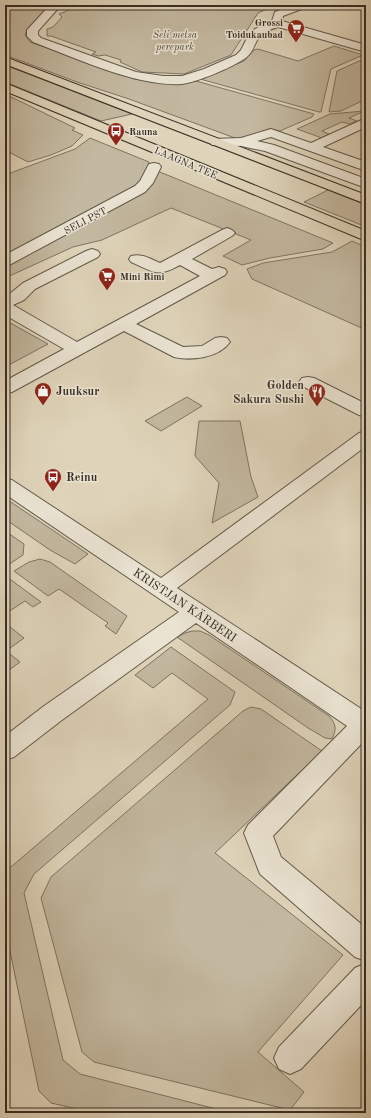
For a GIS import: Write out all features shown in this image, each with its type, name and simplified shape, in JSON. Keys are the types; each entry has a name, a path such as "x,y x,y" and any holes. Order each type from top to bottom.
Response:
{"main road":[{"path":"5,60 366,200"},
{"name":"LAAGNA TEE","path":"5,87 364,236"}],"street":[{"path":"56,5 32,30 33,36 37,40 127,73 163,80 174,81 191,78 236,60 246,52 254,36 259,31 277,23 366,49"},
{"path":"277,23 279,14 303,5"},
{"path":"312,147 366,122"},
{"path":"241,142 271,133 366,167"},
{"path":"217,142 241,142 269,148 366,184"},
{"name":"SELI PST","path":"5,261 107,208 140,189 146,183 154,167"},
{"path":"137,259 161,269 227,234"},
{"path":"5,303 18,296 29,286 92,254"},
{"path":"5,388 216,274 180,259"},
{"path":"5,308 77,349"},
{"path":"124,324 180,353 206,351 221,342"},
{"path":"308,382 366,411"},
{"path":"161,590 366,437"},
{"name":"KRISTJAN KÄRBERI","path":"5,485 161,590 366,724"},
{"path":"5,750 53,713 165,635 195,612"},
{"path":"366,724 258,833 270,865 366,947"},
{"path":"290,1058 366,978"}],"green space":[{"path":"5,5 50,5 27,29 25,35 30,42 134,79 171,84 196,81 314,114 312,117 280,131 269,129 244,138 235,138 5,55"},
{"name":"Seli metsa perepark","path":"72,5 276,5 258,13 231,55 184,74 142,72 120,62 121,60 105,55 98,56 92,54 96,52 51,36 47,36 47,29 53,27 62,17 59,14 67,11"},
{"path":"334,46 363,55 331,69 321,112 200,79 244,61 254,50 258,49 298,61"},
{"path":"366,58 366,99 341,111 329,112 337,71"},
{"path":"5,65 132,114 101,121 5,82"},
{"path":"5,94 75,128 72,130 83,135 72,146 51,155 28,162 5,150"},
{"path":"364,111 349,118 357,121 350,124 342,122 322,131 329,134 322,138 297,129 330,114"},
{"path":"90,138 149,162 149,169 145,182 5,258 5,175 75,149"},
{"path":"155,170 333,243 323,249 270,258 242,265 223,256 251,240 171,208 102,240 73,247 5,278 5,267 125,202"},
{"path":"328,190 366,205 366,225 364,226 304,202"},
{"path":"352,241 366,247 366,330 252,279 247,269 263,263 332,252"},
{"path":"5,320 48,344 5,367"},
{"path":"187,397 202,406 161,431 145,421"},
{"path":"199,421 240,421 251,477 258,497 212,523 219,483 195,456"},
{"path":"5,498 88,554 75,564 50,550 5,519"},
{"path":"5,531 24,544 23,555 5,567"},
{"path":"40,559 50,562 127,616 116,634 105,626 108,623 59,589 48,596 14,571 29,562"},
{"path":"7,577 41,602 33,607 25,601 5,614 5,579"},
{"path":"5,623 24,638 6,651 20,662 5,673"},
{"path":"192,631 200,631 209,635 329,716 335,727 335,732 332,739 325,738 308,728 177,637"},
{"path":"171,647 235,692 230,705 34,874 24,893 63,1060 80,1074 232,1113 95,1113 51,1103 39,1091 5,927 5,872 208,699 172,673 153,688 135,675"},
{"path":"251,707 261,709 322,751 215,853 343,955 258,1052 304,1092 290,1110 94,1062 82,1052 41,898 51,877 243,711"}],"place":[{"name":"Grossi Toidukaubad","path":"296,43"},
{"name":"Rauna","path":"116,146"},
{"name":"Mini Rimi","path":"107,291"},
{"name":"Juuksur","path":"43,406"},
{"name":"Golden Sakura Sushi","path":"317,407"},
{"name":"Reinu","path":"53,492"}]}
